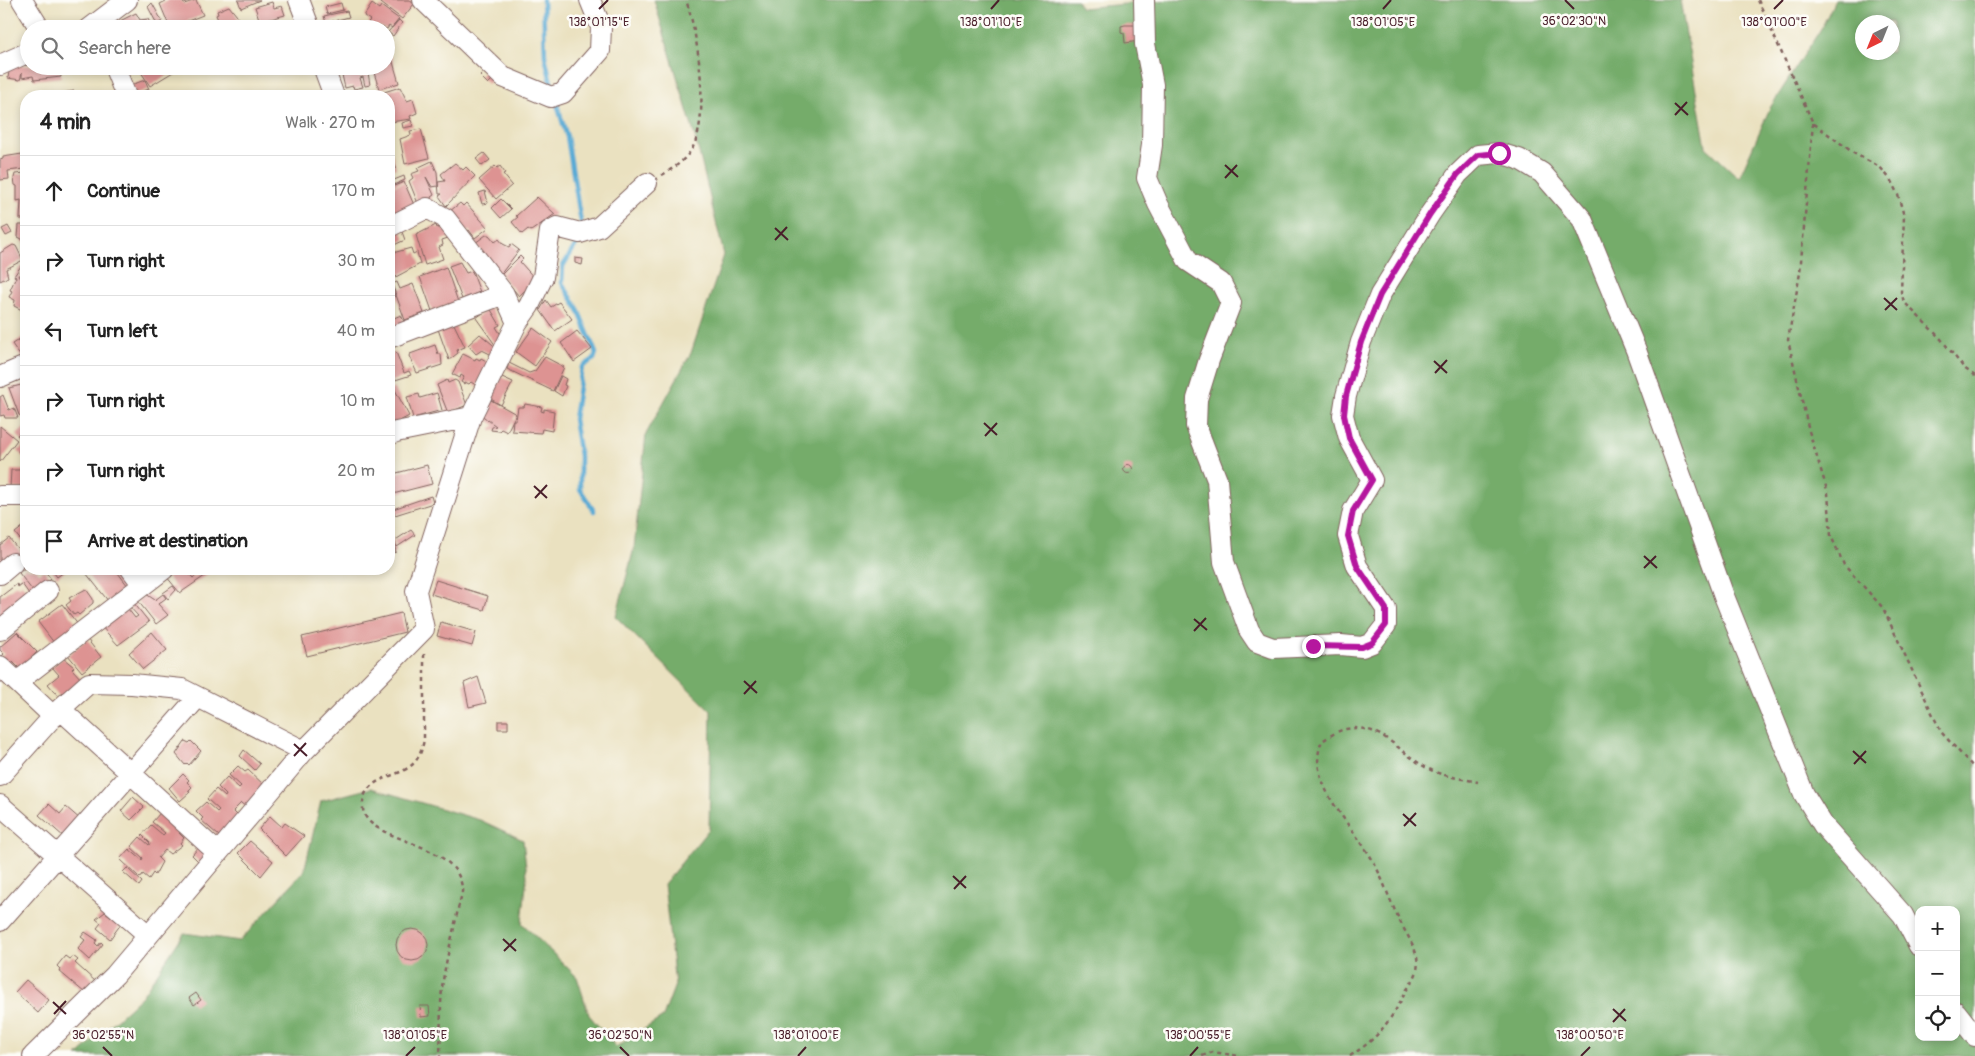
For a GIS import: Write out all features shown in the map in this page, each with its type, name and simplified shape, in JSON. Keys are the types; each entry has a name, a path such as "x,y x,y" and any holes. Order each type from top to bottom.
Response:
{"street":[{"path":"22,0 34,20"},
{"path":"99,20 127,0"},
{"path":"299,0 307,20"},
{"path":"423,0 503,77 551,97 563,93 600,51 602,28 590,0"},
{"path":"1144,0 1145,44 1153,85 1152,145 1147,178 1158,204 1188,261 1221,283 1231,302 1209,360 1197,399 1196,426 1217,480 1224,562 1249,630 1257,642 1274,648 1341,645 1362,647 1372,643 1386,625 1386,609 1357,566 1348,536 1353,511 1372,480 1349,438 1344,415 1346,396 1359,351 1380,295 1430,214 1458,174 1478,155 1499,153 1519,159 1542,173 1582,220 1636,350 1724,596 1804,794 1823,825 1903,915 1915,938"},
{"path":"0,65 20,56"},
{"path":"118,75 124,90"},
{"path":"326,75 332,90"},
{"path":"33,1056 115,974 304,751 424,629 416,591 471,417 517,323 529,306 543,277 550,231 557,227 580,233 599,227 647,183"},
{"path":"395,224 427,208 445,218 504,294 517,323"},
{"path":"395,336 504,294"},
{"path":"0,377 20,369"},
{"path":"395,432 471,417"},
{"path":"0,496 20,496"},
{"path":"17,682 137,577"},
{"path":"0,630 48,591"},
{"path":"0,666 17,682 130,773 218,854"},
{"path":"0,776 57,713 89,683 132,684 182,689 304,751"},
{"path":"0,920 198,697"},
{"path":"0,805 148,935"},
{"path":"1960,1017 1975,1036"}],"path":[{"path":"647,183 672,169 685,158 693,147 700,130 700,64 692,18 686,0"},
{"path":"1758,0 1813,123 1800,273 1788,340 1810,431 1828,493 1832,536 1844,565 1883,608 1941,732 1975,769"},
{"path":"1813,123 1855,154 1880,167 1890,179 1904,216 1902,292 1904,302 1941,339 1964,368 1975,376"},
{"path":"424,629 424,740 421,753 412,765 382,778 370,788 364,798 363,809 366,819 379,829 444,858 456,872 462,888 442,987 440,1056"},
{"path":"1350,1056 1369,1044 1390,1021 1417,970 1415,949 1399,920 1373,861 1325,787 1317,768 1317,752 1322,740 1346,728 1372,730 1381,733 1409,757 1434,771 1478,782"},
{"path":"1202,1056 1213,1052 1239,1056"}],"green space":[{"path":"654,0 1077,0 1081,8 1169,0 1680,0 1706,147 1739,178 1770,108 1822,27 1835,0 1975,0 1975,1056 77,1056 142,996 184,933 240,941 304,871 321,801 371,788 480,820 523,840 527,876 522,923 577,977 589,1015 616,1047 663,1017 675,985 664,884 709,829 711,711 616,617 634,548 646,434 691,353 724,255 696,140"}],"building":[{"path":"168,0 181,0 184,4 196,0 203,15 190,20 167,20 160,4"},
{"path":"238,0 260,0 241,8"},
{"path":"377,0 409,0 414,4 402,19"},
{"path":"272,2 274,8 282,6 285,15 259,20 255,7"},
{"path":"152,3 161,20 155,20 148,7"},
{"path":"341,3 343,10 327,14 325,7"},
{"path":"372,4 379,9 381,6 399,19 395,24 395,20 370,20 364,16"},
{"path":"229,6 239,20 218,20 217,11"},
{"path":"347,11 349,17 338,20 325,20 324,16"},
{"path":"136,13 140,20 122,20"},
{"path":"399,20 402,23 395,33 395,24"},
{"path":"1139,25 1140,41 1125,43 1121,26"},
{"path":"10,65 20,65 20,80 8,78"},
{"path":"395,69 399,83 379,89 375,75 395,75"},
{"path":"485,71 493,79 488,84 480,76"},
{"path":"22,75 61,75 61,77 34,80 33,76 22,78"},
{"path":"143,75 168,75 150,86"},
{"path":"342,75 368,75 370,85 365,86 363,77 360,78 363,87 354,89 353,86 345,88"},
{"path":"145,80 149,89 133,90 131,85"},
{"path":"400,87 407,101 413,99 417,113 410,116 411,119 395,121 395,90 390,90"},
{"path":"411,120 413,126 403,128 402,123"},
{"path":"421,129 429,158 405,164 400,139 411,135 410,131"},
{"path":"484,153 490,160 482,166 476,159"},
{"path":"20,154 20,170 8,171 9,179 0,180 0,160 3,157"},
{"path":"432,161 437,172 438,186 432,187 426,177 434,195 431,197 432,200 419,206 409,181 413,178 411,174 419,171 417,168"},
{"path":"455,163 463,170 466,167 475,176 446,206 439,196 442,194 439,194 438,182 445,181 441,174"},
{"path":"495,166 497,168 500,166 505,173 503,174 512,185 496,199 479,180"},
{"path":"15,174 20,174 20,200 17,201 17,186 15,185 14,178"},
{"path":"404,176 405,180 395,184 395,180"},
{"path":"404,182 414,205 395,213 395,186"},
{"path":"485,191 488,203 482,204 479,193"},
{"path":"537,197 555,214 531,231 528,229 522,234 512,222"},
{"path":"501,199 511,209 501,218 492,208"},
{"path":"460,203 463,206 466,203 488,228 475,238 469,230 466,232 450,211"},
{"path":"19,225 20,225 20,238 18,237"},
{"path":"436,225 437,228 443,226 451,237 442,240 443,245 439,247 443,259 425,265 416,235"},
{"path":"8,226 12,233 6,236 2,229"},
{"path":"401,229 405,240 395,245 395,231"},
{"path":"489,235 495,242 499,239 503,244 509,247 511,244 519,250 500,275 475,243"},
{"path":"13,245 16,246 20,254 20,262 6,269 8,277 0,281 0,253"},
{"path":"411,248 413,254 417,252 420,264 395,277 395,252"},
{"path":"520,256 523,259 520,262 536,280 519,296 501,275"},
{"path":"575,258 583,259 582,265 575,263"},
{"path":"460,262 466,273 472,271 480,292 462,299 449,266"},
{"path":"20,267 18,276 20,277 20,309 14,306 15,300 9,297 16,277 14,276"},
{"path":"446,267 458,302 432,311 420,277"},
{"path":"397,282 400,289 413,284 424,313 405,320 395,292 395,283"},
{"path":"546,300 551,307 559,302 572,319 555,331 540,310"},
{"path":"490,308 500,325 496,327 503,338 496,346 476,318"},
{"path":"401,315 405,324 395,328 395,318"},
{"path":"453,322 465,347 457,350 458,353 449,360 438,329"},
{"path":"533,328 552,342 535,366 516,352"},
{"path":"577,331 592,349 574,362 561,343"},
{"path":"480,334 498,349 492,355 482,350 476,354 468,345"},
{"path":"20,339 20,356 12,344"},
{"path":"435,345 438,354 441,354 442,365 417,373 409,356 410,354"},
{"path":"395,352 404,373 409,371 411,375 395,380"},
{"path":"463,354 475,360 476,358 480,360 481,358 490,363 477,386 471,382 469,384 465,382 464,384 461,382 464,377 461,375 460,378 452,374"},
{"path":"545,357 564,367 553,391 507,369 509,363 529,373 535,371"},
{"path":"561,376 566,379 564,385 566,386 562,396 554,391"},
{"path":"502,377 513,382 501,405 489,398"},
{"path":"447,380 448,383 455,380 458,382 467,405 448,413 437,385"},
{"path":"20,385 20,416 19,415 9,388"},
{"path":"395,390 409,416 395,423"},
{"path":"437,393 442,410 413,418 407,397 419,394 420,398"},
{"path":"3,395 9,410 14,408 18,418 0,416 0,397"},
{"path":"489,399 516,414 507,432 501,429 499,431 491,430 492,427 496,426 480,414"},
{"path":"525,404 542,407 541,411 544,412 544,409 554,411 552,431 542,429 541,433 512,431 513,420 516,420 518,407 524,407"},
{"path":"0,426 17,440 0,462"},
{"path":"427,465 432,484 395,493 395,473"},
{"path":"1128,465 1132,469 1128,473 1124,469"},
{"path":"11,470 20,470 20,489 10,488"},
{"path":"431,496 433,503 395,515 395,508"},
{"path":"20,529 20,539 15,533"},
{"path":"411,530 415,535 397,547 395,540"},
{"path":"9,538 20,552 4,568 0,563 0,545"},
{"path":"21,575 48,575 51,579 35,594"},
{"path":"88,575 120,575 128,586 109,602"},
{"path":"190,575 193,578 197,575 206,575 180,593 166,576"},
{"path":"436,580 488,596 484,610 431,594"},
{"path":"17,584 18,587 22,584 32,598 0,618 0,597"},
{"path":"173,586 176,590 168,599 163,593"},
{"path":"86,589 93,599 93,603 79,615 77,613 74,615 66,605 71,601 69,598"},
{"path":"146,594 155,600 163,594 166,598 158,604 168,615 156,624 138,601"},
{"path":"133,602 149,622 118,645 100,625 128,609 135,618 138,616 128,605"},
{"path":"62,604 79,626 55,644 38,622"},
{"path":"401,613 405,632 307,656 302,637"},
{"path":"441,622 476,632 472,646 437,636"},
{"path":"17,632 37,652 20,669 12,661 8,665 1,657 4,654 0,650 0,647"},
{"path":"152,632 167,650 143,669 129,653"},
{"path":"87,639 101,657 82,672 68,655"},
{"path":"63,658 74,667 72,669 82,680 60,698 48,684 59,675 52,667"},
{"path":"478,677 486,703 469,707 464,683"},
{"path":"498,721 508,721 508,729 498,729"},
{"path":"185,741 189,743 191,741 201,751 189,765 187,763 185,765 176,754"},
{"path":"244,750 260,764 255,770 240,756"},
{"path":"238,766 245,772 248,770 265,786 246,807 241,803 233,811 238,816 219,836 201,820 203,818 196,811 206,802 217,812 219,810 207,799 216,789 225,797 226,795 218,787 227,777 239,788 241,786 229,775"},
{"path":"183,774 189,780 187,782 192,787 188,791 190,792 180,801 169,788"},
{"path":"133,797 144,807 131,820 121,811"},
{"path":"49,804 60,814 66,807 81,820 64,837 39,815"},
{"path":"161,812 183,829 179,833 184,838 180,843 182,845 170,854 165,850 158,858 162,862 155,875 153,873 149,879 143,874 140,878 120,859 129,849 142,860 143,858 131,847 140,837 149,845 150,843 142,835 151,825 163,835 165,833 152,822"},
{"path":"270,816 282,827 285,823 304,836 286,856 259,829"},
{"path":"250,841 273,861 261,876 238,853"},
{"path":"200,846 210,854 201,864 192,855"},
{"path":"127,868 142,882 139,886 123,872"},
{"path":"105,912 121,924 110,939 97,928 101,923 96,919"},
{"path":"412,929 424,933 428,945 424,957 412,961 400,957 396,945 400,933"},
{"path":"85,932 97,940 95,943 98,946 101,942 103,944 90,960 78,949 85,940 81,937"},
{"path":"65,956 69,959 73,956 78,960 75,963 95,981 85,993 59,971 60,969 57,966"},
{"path":"26,980 49,1000 38,1013 15,992"},
{"path":"196,993 201,1000 194,1005 189,998"},
{"path":"420,1006 429,1006 430,1016 421,1017"}],"waterway":[{"path":"543,0 545,56 553,91"},
{"path":"556,101 567,137 582,228"},
{"path":"580,238 563,266 562,283 577,307 596,353 594,359 582,367 574,419 580,456 580,489 594,511"}],"route":[{"path":"1313,646 1341,645 1362,647 1372,643 1386,625 1386,609 1357,566 1348,536 1353,511 1372,480 1349,438 1344,415 1346,396 1361,342 1380,295 1430,214 1458,174 1478,155 1499,153"}]}
